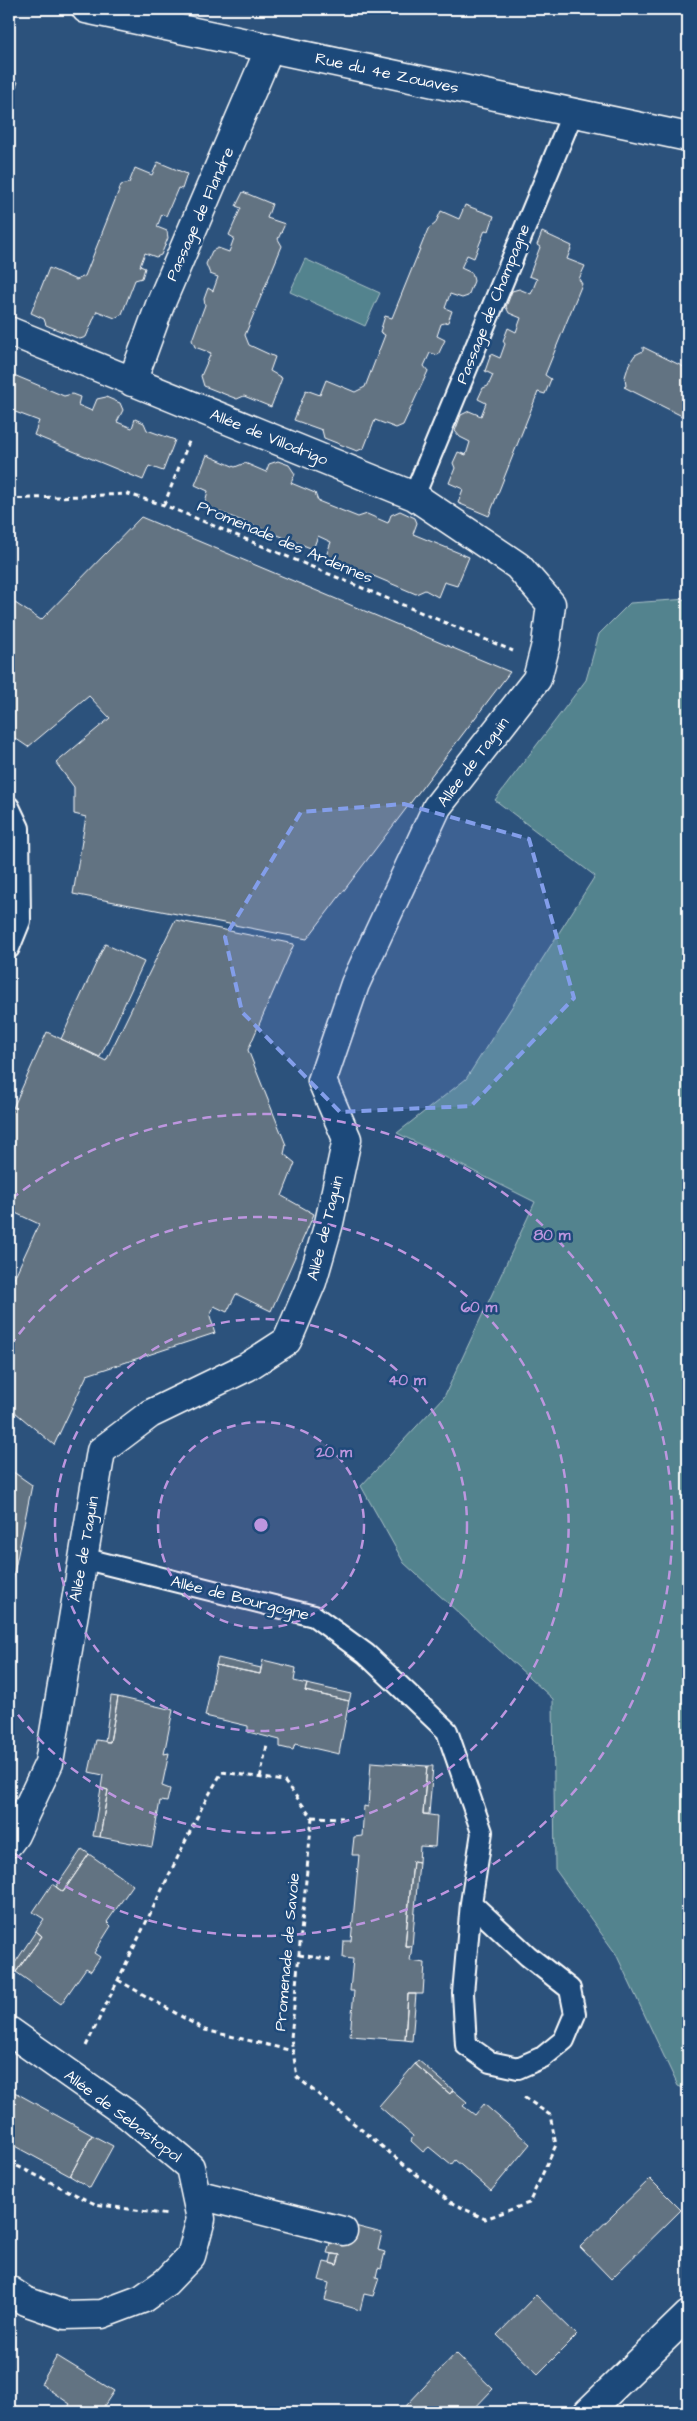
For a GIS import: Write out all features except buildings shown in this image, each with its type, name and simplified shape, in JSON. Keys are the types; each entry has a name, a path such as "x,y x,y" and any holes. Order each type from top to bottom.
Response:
{"street":[{"name":"Rue du 4e Zouaves","path":"86,9 688,137"},
{"name":"Passage de Flandre","path":"132,382 160,305 270,48"},
{"name":"Allée de Villodrigo","path":"9,331 414,496 518,566"},
{"name":"Allée de Taguin","path":"9,1843 49,1764 101,1451 150,1414 247,1367 286,1341 312,1282 329,1223 347,1139 322,1081 355,984 437,808 537,679 551,604 518,566"},
{"name":"Allée de Sebastopol","path":"9,2031 128,2116 190,2167 199,2207 191,2256 166,2282 142,2299 102,2314 65,2315 24,2301 9,2290"},
{"path":"199,2207 342,2231"},
{"path":"588,2412 688,2315"}],"lane":[{"name":"Passage de Champagne","path":"414,496 573,112"},
{"path":"9,807 19,828 20,921 9,948"},
{"name":"Allée de Bourgogne","path":"82,1558 314,1616 366,1654 447,1730 482,1832 471,1904 462,1993 466,2045 490,2062 518,2068 543,2057 564,2040 575,2014 570,1989 528,1956 471,1904"}],"path":[{"path":"164,505 202,410"},
{"name":"Promenade des Ardennes","path":"9,499 128,494 164,505 541,663"},
{"path":"260,1778 268,1745"},
{"path":"71,2076 203,1805 222,1772 284,1782 312,1817 343,1818"},
{"name":"Promenade de Savoie","path":"312,1817 291,2038 297,2077 450,2202 485,2219 529,2203 556,2145 550,2116 494,2076 490,2062"},
{"path":"299,1955 333,1960"},
{"path":"118,1980 205,2030 293,2051"},
{"path":"9,2162 95,2204 199,2207"}],"highlighted area":[{"path":"404,804 529,839 574,998 471,1106 340,1112 242,1012 225,937 301,812"}],"green space":[{"path":"305,259 380,293 365,326 290,292"},
{"path":"688,599 688,2090 678,2086 616,1954 555,1869 553,1699 404,1563 361,1486 444,1397 535,1202 397,1133 466,1079 595,876 495,800 586,680 599,634 630,603"}]}
